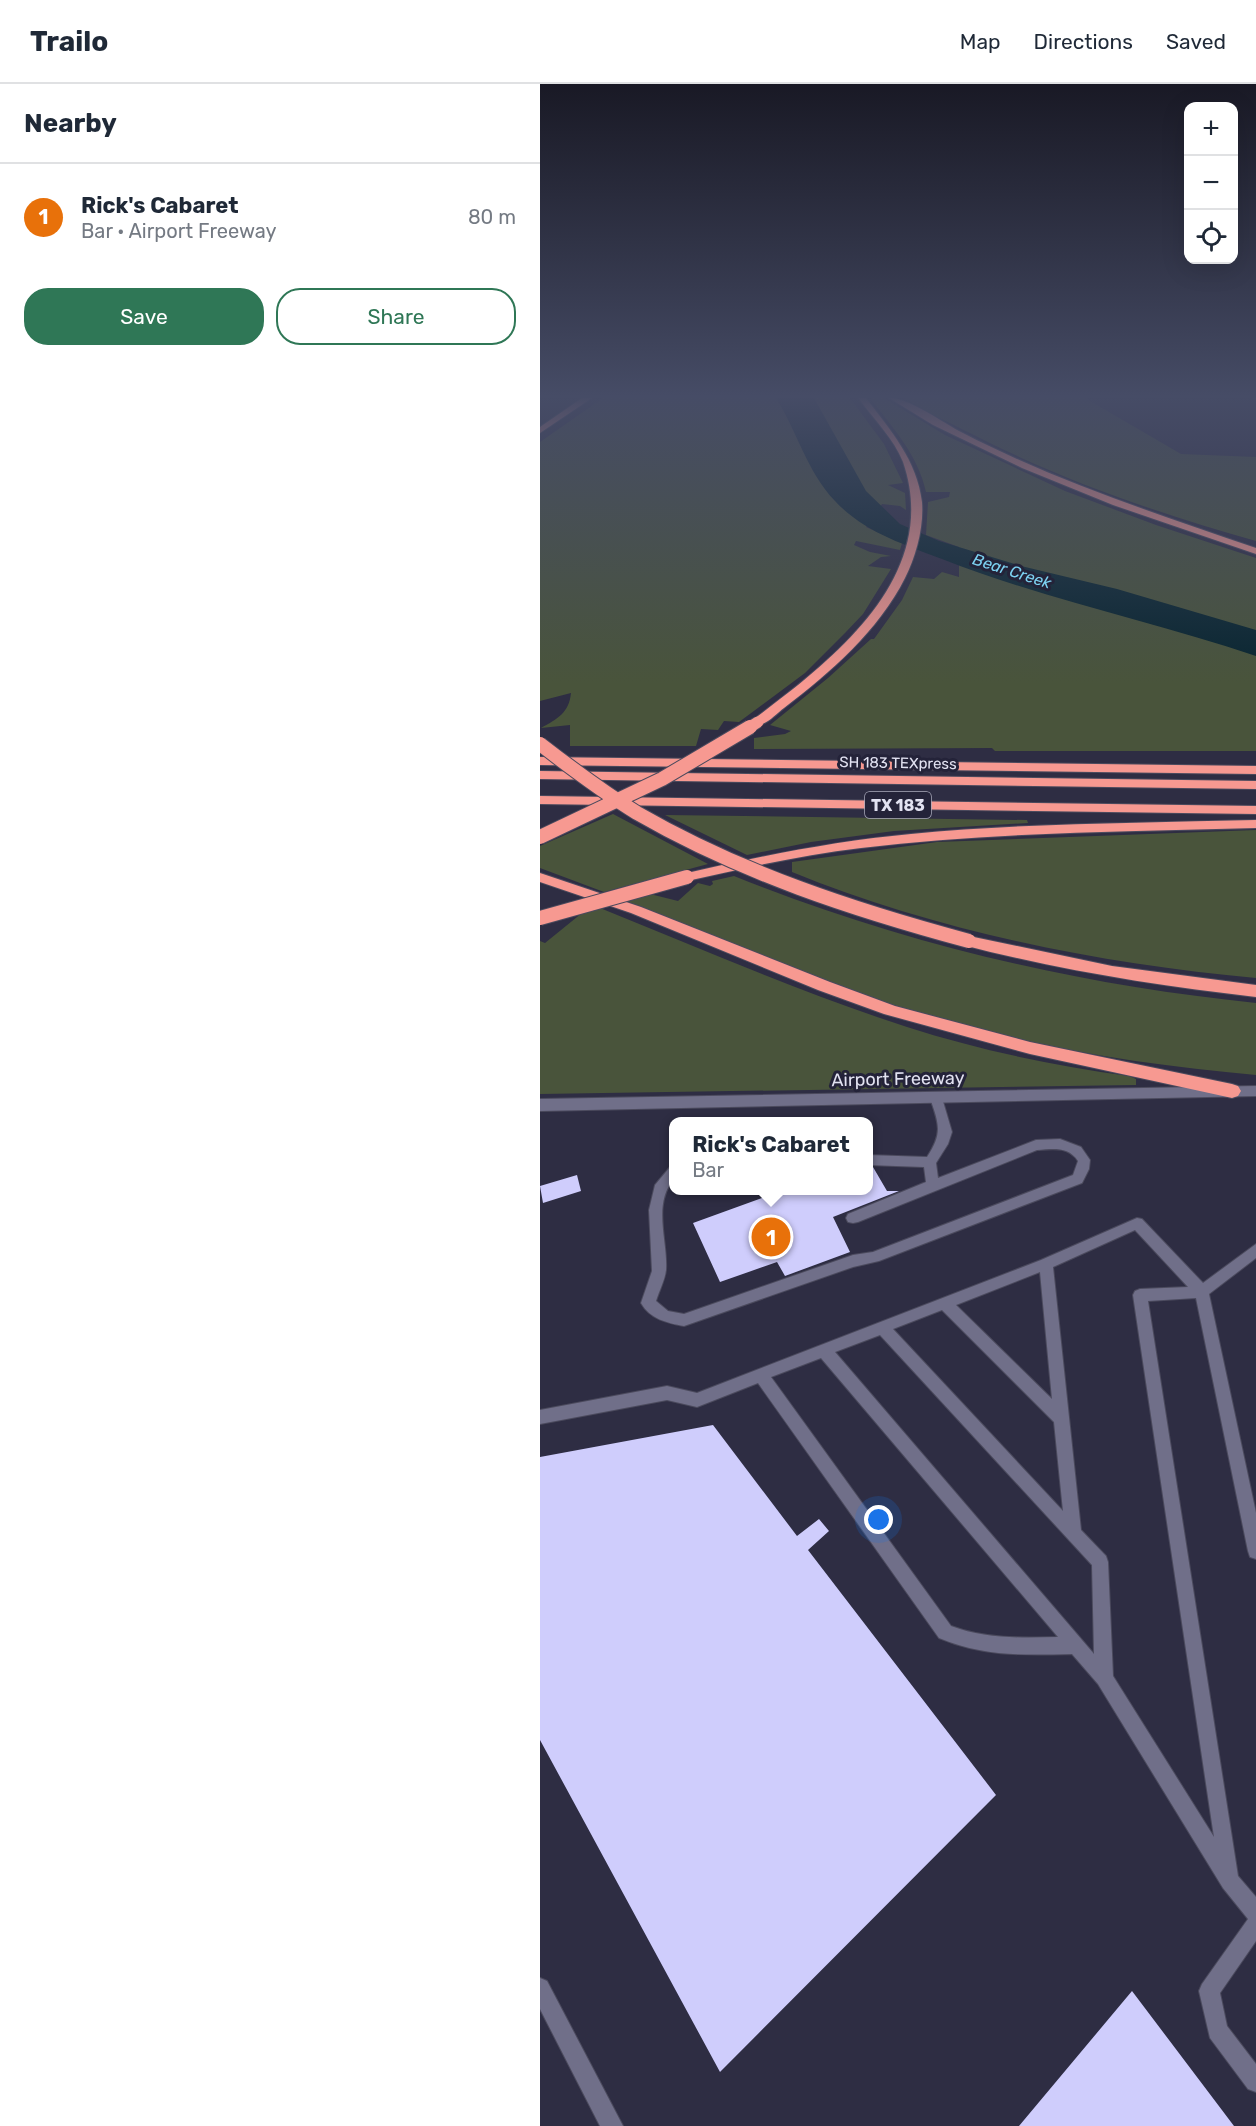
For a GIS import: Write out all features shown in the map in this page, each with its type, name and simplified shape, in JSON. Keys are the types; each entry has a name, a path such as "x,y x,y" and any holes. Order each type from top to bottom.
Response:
{"highway":[{"path":"540,837 662,779 758,722 840,655 872,620 893,592 901,576 913,542 917,522 915,493"},
{"path":"1092,493 1142,513 1253,549"},
{"path":"540,744 571,768 645,817 759,872 843,904 909,926 1033,956 1167,979 1256,991"},
{"name":"TX 183","path":"540,761 1256,770"},
{"name":"SH 183 TEXpress","path":"540,776 1256,784"},
{"name":"SH 183 TEXpress","path":"540,786 1256,795"},
{"name":"TX 183","path":"540,800 1256,810"},
{"path":"540,918 687,877 770,858 863,843 1074,829 1256,824"},
{"path":"540,877 636,910 824,986 890,1010 1030,1048 1232,1091"}],"main road":[{"name":"Airport Freeway","path":"540,1105 1256,1091"}],"lane":[{"path":"933,1185 930,1162 944,1141 947,1128 936,1098"},
{"path":"669,1176 662,1185 656,1210 659,1271 648,1303 664,1316 684,1320 853,1261 874,1257 1078,1179 1084,1160 1077,1150 1060,1143 1036,1145 853,1218"},
{"path":"873,1160 930,1162"},
{"path":"540,1417 667,1393 697,1400 1046,1264 1137,1223 1202,1292 1256,1551"},
{"path":"1230,1881 1140,1295 1202,1292 1256,1251"},
{"path":"1046,1264 1073,1534"},
{"path":"945,1304 1063,1420"},
{"path":"883,1328 1100,1562 1104,1678"},
{"path":"824,1350 1104,1678 1230,1881 1256,1913"},
{"path":"761,1375 945,1632 964,1641 990,1647 1076,1645"},
{"path":"1256,1924 1209,1991 1217,2031 1256,2081"},
{"path":"540,1989 612,2126"}],"green space":[{"path":"540,493 905,493 906,510 900,506 882,504 866,527 902,543 900,550 856,541 854,545 870,552 891,556 881,557 868,566 891,569 863,614 805,673 739,722 724,721 718,730 701,729 696,746 570,746 570,725 541,728 565,710 571,693 540,701"},
{"path":"950,493 1071,493 1156,525 1256,558 1256,751 995,751 992,748 754,749 754,738 785,734 791,731 770,725 828,678 871,639 874,639 902,600 913,577 934,579 942,572 959,577 959,547 926,535 928,502 949,497"},
{"path":"1108,493 1256,493 1256,541 1182,519"},
{"path":"613,814 708,864 604,892 540,868 540,846"},
{"path":"665,815 1027,820 1028,823 894,831 811,842 747,855"},
{"path":"1256,830 1256,978 1138,964 1020,942 903,911 792,872 792,862 937,842"},
{"path":"734,876 861,922 991,958 1122,985 1256,1003 1256,1075 1116,1058 978,1030 887,1003 821,980 625,901 650,894 678,901 698,883 710,886 713,884 712,881"},
{"path":"600,908 791,985 907,1027 1017,1056 1129,1076 1136,1079 1136,1085 540,1094 540,941 545,943 582,913"}],"water":[{"name":"Bear Creek","path":"828,493 868,493 900,524 939,541 1021,566 1117,589 1256,630 1256,656 1019,586 913,548 871,529 846,512"}],"building":[{"path":"873,1167 887,1191 899,1191 833,1217 850,1252 785,1276 777,1262 720,1282 693,1223 770,1195 873,1195"},
{"path":"577,1175 581,1191 543,1203 540,1186"},
{"path":"713,1425 797,1536 819,1519 829,1531 808,1550 996,1795 720,2072 540,1740 540,1457"},
{"path":"1132,1991 1234,2126 1019,2126"}],"place":[{"name":"Rick's Cabaret","path":"771,1237"}]}
